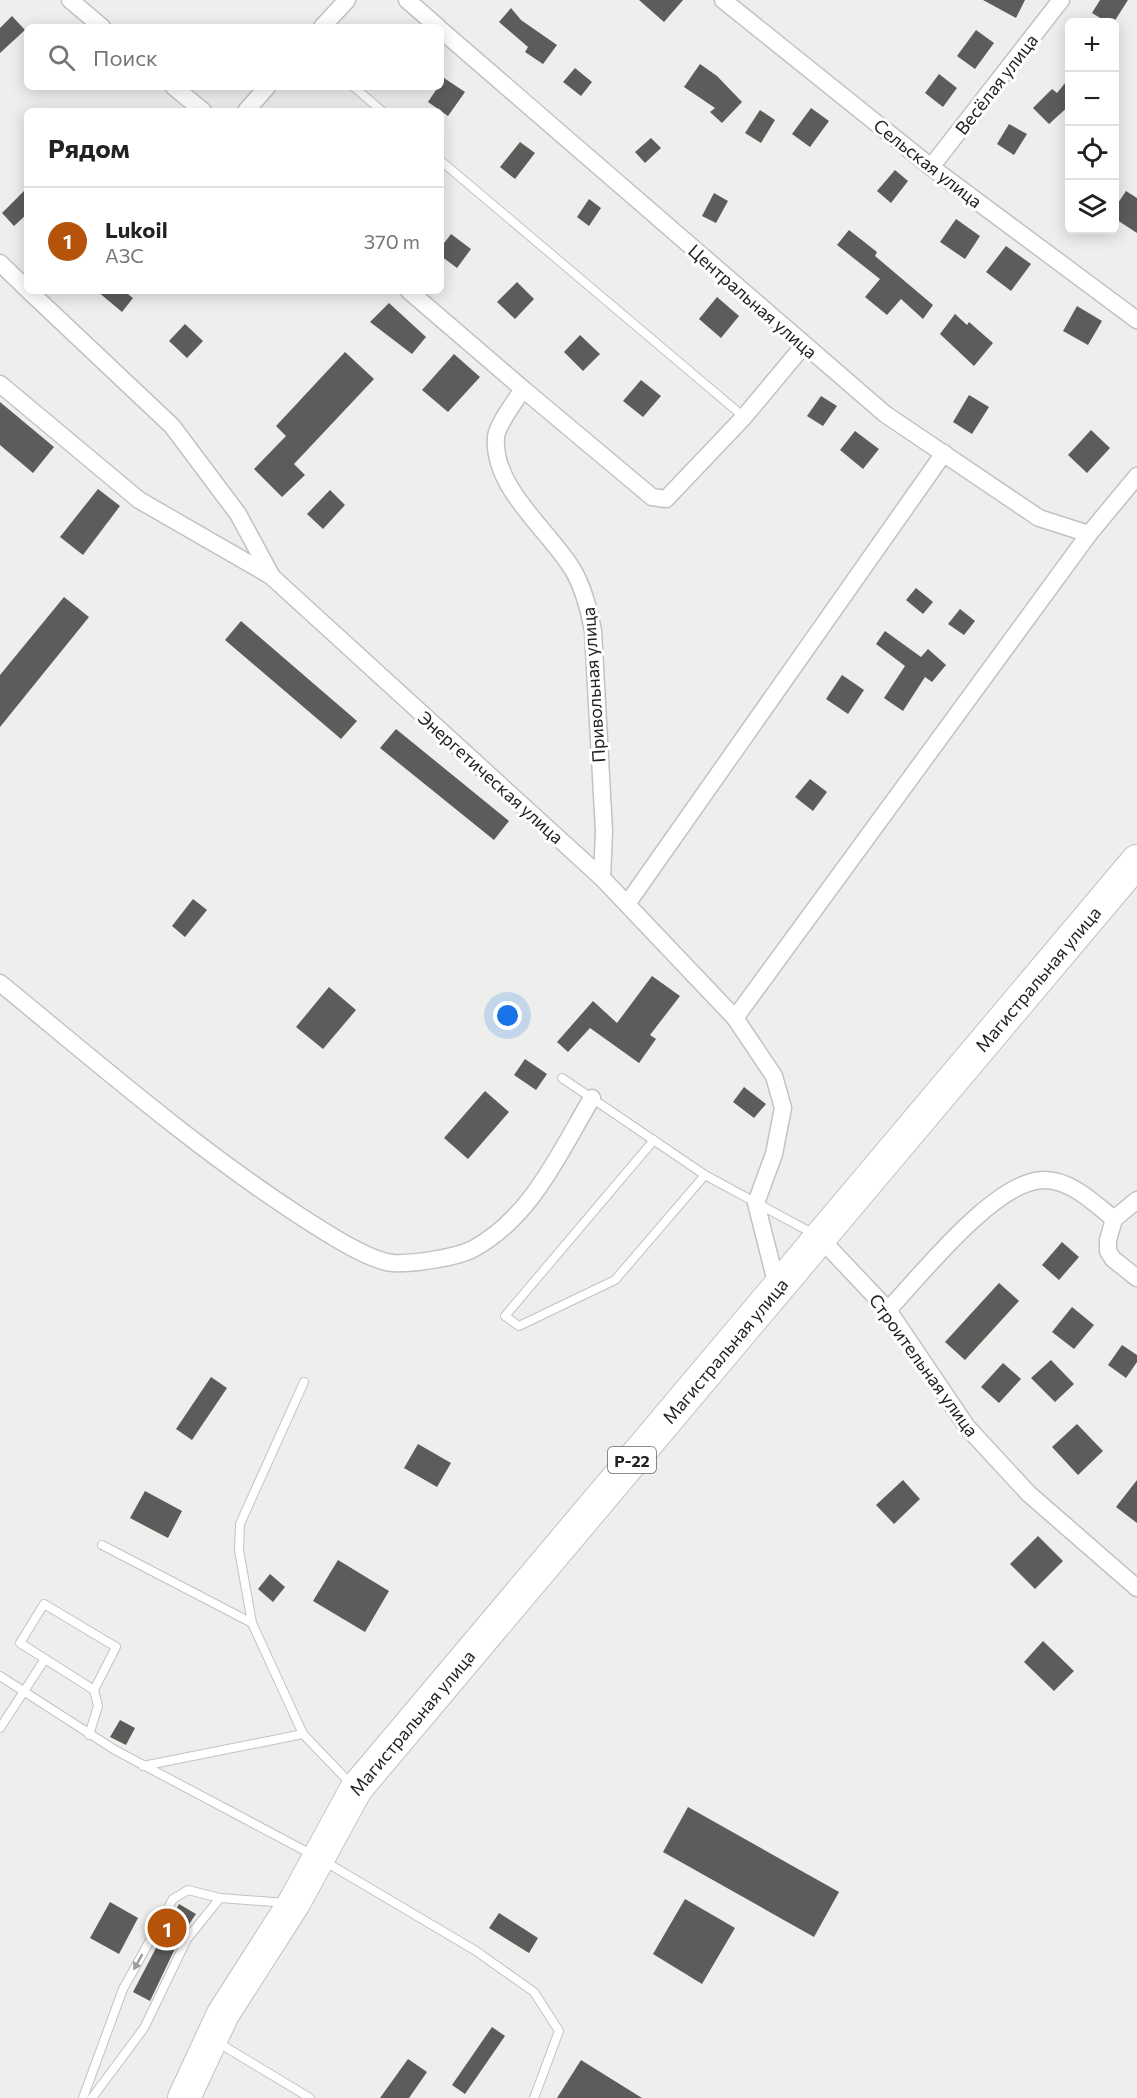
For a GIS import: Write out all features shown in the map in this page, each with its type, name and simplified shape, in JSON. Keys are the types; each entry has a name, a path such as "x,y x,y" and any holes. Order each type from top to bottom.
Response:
{"highway":[{"name":"Магистральная улица","path":"184,2098 223,2014 294,1903 317,1857 356,1790 777,1286 1137,861"}],"street":[{"path":"69,0 98,24"},
{"path":"325,24 347,0"},
{"name":"Центральная улица","path":"407,0 434,24"},
{"name":"Сельская улица","path":"723,0 931,168 1137,321"},
{"name":"Весёлая улица","path":"931,168 1061,0"},
{"name":"Центральная улица","path":"444,32 885,414 1039,518 1089,534"},
{"path":"178,90 199,108"},
{"path":"249,108 264,90"},
{"path":"0,263 24,286"},
{"path":"32,294 172,426 238,514 271,576"},
{"path":"412,294 523,389 658,499 666,500 672,496 744,417 804,345"},
{"name":"Энергетическая улица","path":"0,384 139,500 271,576 602,878 735,1018 774,1076 783,1108 774,1154 756,1203"},
{"name":"Привольная улица","path":"523,389 496,434 497,455 518,500 573,570 587,599 593,631 596,723 604,831 602,878"},
{"path":"627,904 944,453"},
{"path":"735,1018 1089,534 1137,476"},
{"path":"0,983 158,1115 252,1185 328,1234 392,1263 433,1259 471,1250 504,1228 533,1198 592,1098"},
{"path":"888,1310 991,1203 1014,1188 1044,1180 1076,1189 1114,1218"},
{"path":"1137,1200 1114,1218 1110,1229 1108,1251 1113,1259 1137,1278"},
{"path":"756,1203 777,1286"},
{"name":"Строительная улица","path":"819,1237 888,1310 968,1427 1029,1494 1137,1588"}],"lane":[{"path":"358,90 378,108"},
{"path":"444,164 744,417"},
{"path":"562,1078 705,1174 819,1237"},
{"path":"654,1140 505,1316 519,1326 615,1280 705,1174"},
{"path":"304,1382 240,1524 239,1550 252,1623 303,1734 356,1790"},
{"path":"102,1545 252,1623"},
{"path":"89,1735 98,1706 94,1690 116,1647 44,1604 21,1643 94,1690"},
{"path":"0,1728 45,1659"},
{"path":"0,1676 89,1735 143,1766 317,1857 476,1951 534,1992 559,2031 534,2098"},
{"path":"143,1766 303,1734"},
{"path":"83,2098 123,1989 173,1899 188,1890 220,1898 294,1903"},
{"path":"92,2098 144,2028 187,1939 220,1898"},
{"path":"212,2039 310,2098"}],"building":[{"path":"639,0 683,0 664,22"},
{"path":"983,0 1025,0 1016,18"},
{"path":"1100,0 1128,0 1117,18 1100,18 1092,13"},
{"path":"511,8 521,20 557,45 543,64 525,52 528,47 499,22"},
{"path":"12,16 24,31 0,53 0,28"},
{"path":"976,30 994,43 975,69 957,56"},
{"path":"700,64 717,76 742,102 722,123 710,112 715,108 684,87"},
{"path":"575,68 592,82 581,96 563,82"},
{"path":"939,74 957,88 943,107 925,93"},
{"path":"444,78 465,92 448,116 444,113 444,108 437,108 428,102 436,90 444,90"},
{"path":"1065,83 1065,110 1049,124 1033,108 1052,89 1057,93"},
{"path":"811,108 829,121 810,147 792,134"},
{"path":"760,110 775,120 761,143 745,133"},
{"path":"1009,124 1027,134 1014,155 997,144"},
{"path":"651,138 661,148 645,163 635,152"},
{"path":"520,142 535,153 515,179 500,167"},
{"path":"895,170 908,181 891,203 877,191"},
{"path":"24,191 24,217 14,226 2,213"},
{"path":"1126,191 1137,198 1137,233 1119,221 1119,202"},
{"path":"714,193 728,201 716,223 702,216"},
{"path":"589,199 601,208 589,226 577,217"},
{"path":"956,219 980,236 965,259 940,242"},
{"path":"849,230 877,252 875,256 933,305 923,319 901,299 887,315 865,297 880,279 837,245"},
{"path":"451,234 471,249 457,268 444,258 444,243"},
{"path":"1006,246 1031,264 1011,291 986,272"},
{"path":"517,282 534,299 515,319 497,302"},
{"path":"101,294 128,294 133,298 122,312"},
{"path":"717,297 739,316 721,338 699,319"},
{"path":"389,303 426,337 412,354 370,322"},
{"path":"1077,306 1102,321 1088,345 1063,331"},
{"path":"955,314 967,325 969,322 993,343 974,366 940,334"},
{"path":"185,324 203,341 187,358 169,341"},
{"path":"580,335 600,354 583,371 564,352"},
{"path":"345,352 374,379 294,464 305,475 282,497 254,469 286,436 276,426"},
{"path":"454,354 480,377 448,412 422,390"},
{"path":"641,380 661,396 643,417 623,401"},
{"path":"969,395 989,407 972,434 953,422"},
{"path":"821,396 837,406 823,426 807,416"},
{"path":"0,402 54,447 33,473 0,445"},
{"path":"1091,430 1110,448 1087,473 1068,455"},
{"path":"855,431 879,449 863,469 840,450"},
{"path":"98,489 120,506 83,555 60,537"},
{"path":"330,490 345,505 323,529 307,514"},
{"path":"916,588 933,602 923,614 906,600"},
{"path":"64,597 89,617 0,727 0,675"},
{"path":"960,609 975,621 964,635 948,624"},
{"path":"241,621 357,721 341,739 225,640"},
{"path":"885,631 921,657 928,649 946,665 932,682 925,677 903,711 884,698 905,666 876,644"},
{"path":"842,675 864,690 848,714 826,699"},
{"path":"396,729 509,821 494,840 380,748"},
{"path":"810,779 827,792 813,811 795,797"},
{"path":"193,899 207,910 185,937 172,926"},
{"path":"652,976 680,996 650,1035 656,1039 639,1063 590,1028 568,1052 557,1042 593,1001 617,1023"},
{"path":"329,987 356,1010 323,1049 296,1027"},
{"path":"525,1059 547,1074 536,1090 514,1075"},
{"path":"744,1087 766,1104 754,1118 733,1102"},
{"path":"485,1091 509,1112 468,1159 444,1138"},
{"path":"1062,1242 1079,1257 1059,1280 1042,1265"},
{"path":"999,1283 1019,1301 965,1360 945,1342"},
{"path":"1072,1307 1094,1325 1074,1349 1052,1332"},
{"path":"1122,1345 1137,1355 1137,1362 1126,1378 1108,1365"},
{"path":"1051,1360 1074,1384 1055,1402 1031,1378"},
{"path":"1003,1363 1021,1379 999,1403 981,1387"},
{"path":"211,1377 227,1388 192,1440 176,1429"},
{"path":"1077,1424 1103,1451 1078,1475 1052,1447"},
{"path":"418,1444 451,1463 437,1487 404,1468"},
{"path":"903,1480 920,1499 894,1524 876,1505"},
{"path":"1137,1480 1137,1523 1116,1507"},
{"path":"145,1491 182,1511 168,1538 130,1518"},
{"path":"1038,1536 1063,1561 1035,1589 1010,1564"},
{"path":"338,1560 389,1591 365,1632 313,1601"},
{"path":"270,1574 285,1587 273,1602 258,1589"},
{"path":"1043,1641 1074,1671 1054,1691 1024,1662"},
{"path":"120,1720 135,1728 126,1745 110,1737"},
{"path":"688,1807 839,1892 814,1937 663,1852"},
{"path":"685,1899 735,1928 702,1984 653,1954"},
{"path":"110,1902 138,1918 119,1954 90,1938"},
{"path":"179,1904 196,1914 181,1936 150,2001 133,1992"},
{"path":"499,1913 538,1938 529,1953 489,1928"},
{"path":"492,2027 505,2036 465,2094 452,2085"},
{"path":"408,2059 427,2072 409,2098 380,2098"},
{"path":"581,2060 642,2098 557,2098"}],"place":[{"name":"Lukoil","path":"167,1928"}]}
